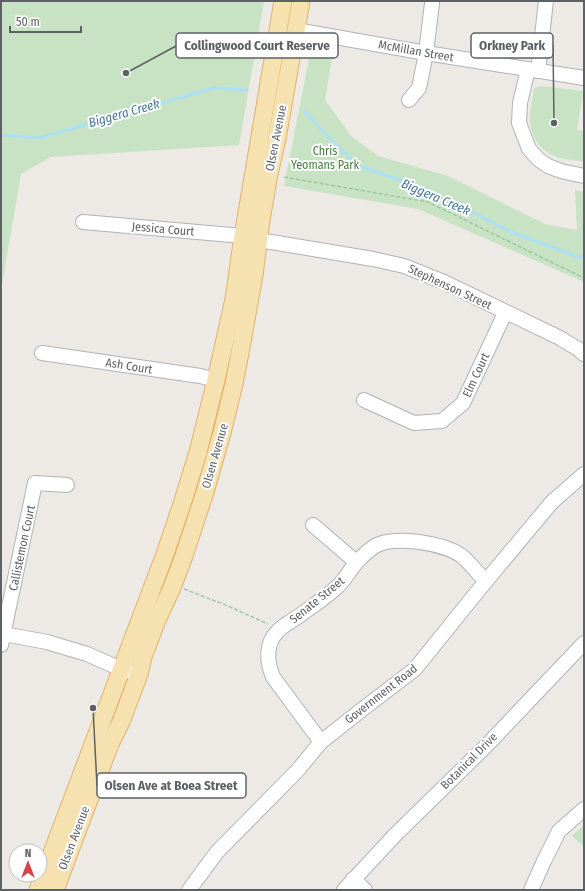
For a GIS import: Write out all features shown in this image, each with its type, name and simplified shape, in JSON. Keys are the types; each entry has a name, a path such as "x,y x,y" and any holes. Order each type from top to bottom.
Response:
{"main road":[{"name":"Olsen Avenue","path":"38,890 166,554 198,452 234,299 243,236 283,1"},
{"name":"Olsen Avenue","path":"55,890 108,751 121,722 157,620 171,590 184,556 216,452 234,384 242,342 261,220 301,1"}],"street":[{"path":"409,100 419,88 426,53 432,1"},
{"path":"546,1 533,70 520,103 519,123 529,149 538,159 548,166 584,176"},
{"name":"McMillan Street","path":"296,30 426,53 584,78"},
{"name":"Jessica Court","path":"83,222 243,236 259,240"},
{"name":"Stephenson Street","path":"259,240 373,259 404,266 444,282 505,313 560,338 584,354"},
{"name":"Elm Court","path":"364,400 414,423 442,421 463,403 505,313"},
{"name":"Ash Court","path":"42,353 200,376 216,380"},
{"name":"Government Road","path":"189,890 218,852 297,771 321,742 415,669 552,502 584,474"},
{"name":"Callistemon Court","path":"2,640 35,483 67,485"},
{"path":"313,525 356,562"},
{"name":"Senate Street","path":"321,742 270,671 268,656 269,648 272,639 277,632 338,586 356,562 375,546 384,542 407,540 449,549 462,556 486,582"},
{"path":"2,640 47,642 80,652 138,674"},
{"name":"Botanical Drive","path":"344,890 395,835 487,744 584,643"},
{"path":"531,890 559,831 584,809"},
{"path":"354,879 365,890"}],"path":[{"path":"284,177 428,202 584,278"},
{"path":"184,590 228,606 271,626 277,632"}],"green space":[{"path":"1,1 264,1 239,145 51,157 21,174 1,290"},
{"name":"Chris Yeomans Park","path":"316,49 333,52 325,100 351,136 378,156 448,176 545,224 577,230 575,190 584,192 584,282 418,209 284,186 310,54"},
{"path":"542,86 583,91 577,130 584,131 584,162 553,156 542,148 534,136 530,123 531,106 534,89"},
{"path":"584,825 584,847 572,836"}],"waterway":[{"name":"Biggera Creek","path":"1,135 39,138 214,88 247,90"},
{"name":"Biggera Creek","path":"304,111 333,142 359,166 435,193 511,232 584,259"}],"place":[{"name":"Collingwood Court Reserve","path":"126,73"},
{"name":"Orkney Park","path":"554,123"},
{"name":"Olsen Ave at Boea Street","path":"93,708"}]}
